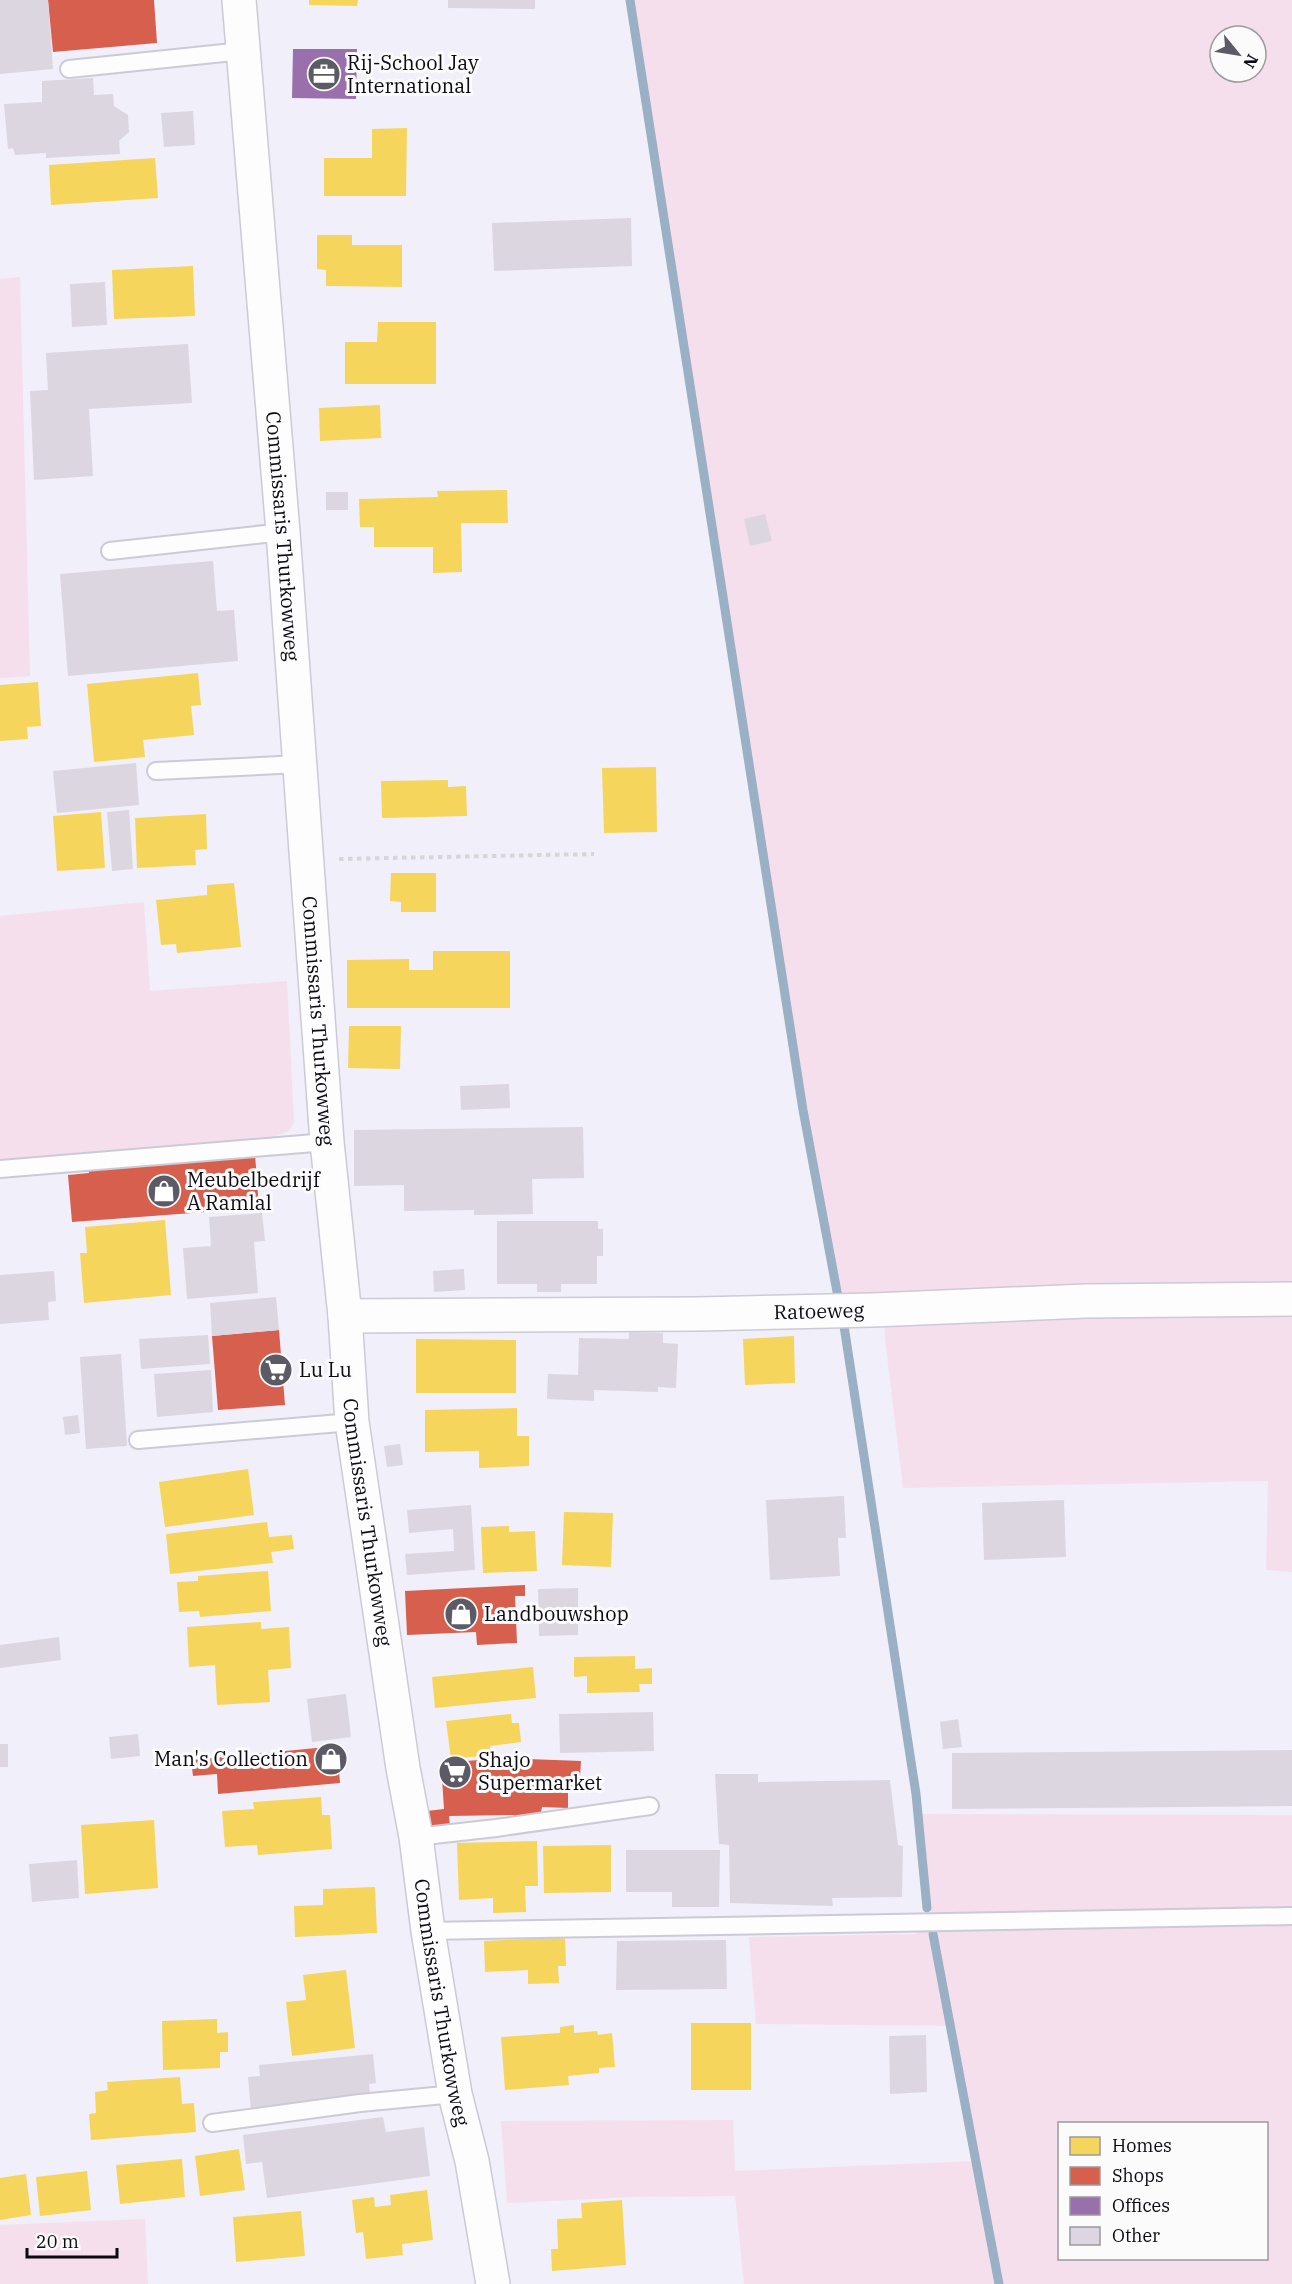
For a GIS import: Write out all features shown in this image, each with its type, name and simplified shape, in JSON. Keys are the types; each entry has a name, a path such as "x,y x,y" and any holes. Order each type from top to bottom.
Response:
{"main road":[{"name":"Commissaris Thurkowweg","path":"239,0 283,532 327,1142 345,1316 352,1422 403,1768 416,1837 428,1931 455,2094 472,2161 493,2284"},
{"name":"Ratoeweg","path":"345,1316 698,1314 873,1310 1086,1301 1292,1299"}],"lane":[{"path":"69,69 243,51"},
{"path":"110,551 283,532"},
{"path":"156,771 300,764"},
{"path":"0,1168 327,1142"},
{"path":"138,1440 352,1422"},
{"path":"416,1837 650,1806"},
{"path":"428,1931 1292,1916"},
{"path":"212,2123 360,2103 455,2094"}],"path":[{"path":"308,860 594,854"}],"shaded area":[{"path":"630,0 1292,0 1292,1291 838,1297 803,1110"},
{"path":"20,277 30,676 0,678 0,279"},
{"path":"144,902 150,991 287,981 294,1122 289,1131 263,1141 0,1162 0,916"},
{"path":"1292,1309 1292,1572 1266,1570 1268,1481 903,1488 885,1339 885,1328 890,1321"},
{"path":"920,1814 1292,1815 1292,1910 931,1913"},
{"path":"1292,1923 1292,2284 744,2284 735,2196 632,2197 507,2203 501,2121 733,2120 735,2171 975,2161 950,2026 756,2024 749,1937 916,1934 918,1927"},
{"path":"145,2219 148,2284 0,2284 0,2225"}],"building: Homes":[{"path":"309,0 358,0 357,6 309,5"},
{"path":"407,128 406,196 324,196 324,158 372,158 372,129"},
{"path":"155,158 158,198 51,205 49,165"},
{"path":"317,235 352,235 352,245 402,245 402,287 326,286 326,270 317,269"},
{"path":"193,266 195,316 114,319 112,270"},
{"path":"378,322 436,322 436,384 345,384 345,342 377,342"},
{"path":"380,405 381,438 320,441 319,408"},
{"path":"507,490 508,523 461,523 462,572 433,573 433,547 374,547 374,527 360,527 359,499 438,497 437,491"},
{"path":"198,673 201,705 191,706 194,735 143,740 145,757 94,762 87,684"},
{"path":"38,682 41,726 27,727 28,739 0,741 0,685"},
{"path":"656,767 657,832 604,833 602,768"},
{"path":"448,780 448,787 466,786 467,816 382,818 381,781"},
{"path":"101,812 105,868 57,871 53,816"},
{"path":"206,814 207,849 195,850 196,865 137,868 135,818"},
{"path":"391,873 436,873 436,912 401,912 401,902 390,901"},
{"path":"234,883 241,947 177,953 176,944 161,945 156,900 207,895 207,885"},
{"path":"433,951 510,951 510,1008 347,1008 347,960 409,959 409,970 433,970"},
{"path":"349,1026 401,1026 400,1069 348,1068"},
{"path":"165,1220 171,1295 84,1303 80,1253 87,1253 85,1227"},
{"path":"794,1336 795,1383 745,1385 743,1339"},
{"path":"416,1339 516,1340 516,1393 416,1393"},
{"path":"517,1408 517,1436 529,1436 529,1466 479,1468 479,1451 425,1452 425,1410"},
{"path":"248,1469 254,1515 165,1527 159,1482"},
{"path":"564,1512 613,1513 611,1567 562,1565"},
{"path":"267,1522 269,1537 292,1535 294,1549 271,1552 273,1563 170,1574 166,1534"},
{"path":"509,1526 509,1532 535,1531 537,1571 483,1573 481,1527"},
{"path":"268,1571 271,1611 200,1617 199,1611 179,1612 177,1582 198,1581 198,1576"},
{"path":"261,1622 261,1629 289,1627 291,1668 268,1670 270,1702 217,1705 215,1665 189,1667 187,1627"},
{"path":"635,1656 635,1669 652,1668 652,1684 639,1684 640,1692 587,1693 587,1676 574,1677 574,1657"},
{"path":"533,1667 536,1698 435,1708 432,1677"},
{"path":"511,1714 512,1723 519,1723 521,1742 490,1746 491,1755 451,1759 446,1721"},
{"path":"321,1797 322,1815 330,1815 332,1849 258,1855 257,1845 225,1847 222,1811 254,1809 253,1802"},
{"path":"154,1820 158,1888 85,1894 81,1825"},
{"path":"537,1841 538,1886 525,1886 526,1912 493,1913 493,1898 459,1900 457,1843"},
{"path":"611,1845 611,1892 544,1893 543,1846"},
{"path":"375,1887 377,1933 295,1937 294,1906 323,1905 323,1889"},
{"path":"565,1937 566,1966 558,1966 559,1983 528,1984 528,1970 485,1972 484,1941"},
{"path":"346,1970 355,2048 292,2056 286,2002 306,2000 303,1975"},
{"path":"217,2019 217,2033 228,2032 228,2052 220,2052 220,2068 163,2070 162,2021"},
{"path":"691,2023 751,2023 751,2090 691,2090"},
{"path":"574,2025 574,2033 597,2031 598,2035 612,2033 615,2067 599,2068 599,2073 568,2076 569,2085 505,2090 501,2037 560,2033 560,2027"},
{"path":"180,2077 182,2104 194,2103 196,2132 91,2140 89,2114 96,2113 95,2092 108,2090 107,2082"},
{"path":"239,2149 245,2190 200,2196 195,2156"},
{"path":"182,2159 185,2197 120,2204 116,2165"},
{"path":"87,2171 91,2210 40,2216 36,2177"},
{"path":"26,2174 31,2215 0,2220 0,2178"},
{"path":"427,2190 433,2240 402,2244 403,2255 366,2259 363,2232 356,2233 352,2200 374,2197 375,2207 391,2205 390,2195"},
{"path":"622,2200 626,2265 552,2271 551,2249 558,2249 557,2219 582,2218 581,2203"},
{"path":"301,2211 305,2256 236,2262 233,2217"}],"building: Shops":[{"path":"48,0 154,0 157,43 53,52"},
{"name":"Meubelbedrijf A Ramlal","path":"255,1154 259,1208 72,1222 68,1175 89,1173 88,1166"},
{"path":"279,1330 285,1405 218,1410 212,1336"},
{"name":"Landbouwshop","path":"525,1585 525,1596 515,1596 517,1643 477,1645 476,1632 407,1635 405,1591"},
{"path":"337,1746 340,1783 218,1794 217,1774 193,1776 191,1760"},
{"path":"504,1758 581,1761 579,1792 568,1792 568,1808 542,1807 540,1818 515,1820 514,1815 449,1816 450,1827 428,1830 427,1811 444,1809 441,1763"}],"building: Offices":[{"name":"Rij-School Jay International","path":"293,49 357,49 356,99 292,98"}],"building: Other":[{"path":"0,0 48,0 53,69 0,74"},
{"path":"448,0 535,0 535,9 448,8"},
{"path":"93,78 94,95 113,94 114,106 128,115 129,132 119,141 120,154 46,158 46,153 15,155 13,148 8,149 4,104 42,102 42,81"},
{"path":"193,111 195,145 164,147 161,113"},
{"path":"631,218 632,266 494,271 492,223"},
{"path":"105,282 107,325 72,327 70,284"},
{"path":"188,344 192,403 89,409 93,476 34,480 30,391 48,390 46,353"},
{"path":"326,492 348,492 348,510 326,510"},
{"path":"765,514 772,541 750,546 744,519"},
{"path":"213,561 217,611 234,610 238,661 68,676 60,574"},
{"path":"136,763 139,805 57,813 53,771"},
{"path":"129,810 133,869 112,871 107,812"},
{"path":"509,1084 510,1108 461,1110 460,1086"},
{"path":"583,1127 584,1178 532,1179 533,1214 474,1215 474,1210 404,1211 404,1185 354,1186 354,1130"},
{"path":"262,1213 265,1241 254,1242 258,1293 187,1299 183,1248 211,1246 209,1217"},
{"path":"497,1221 598,1221 598,1229 603,1229 603,1256 597,1256 597,1284 561,1284 561,1292 537,1292 537,1284 497,1284"},
{"path":"464,1269 465,1290 434,1292 433,1271"},
{"path":"54,1271 56,1301 48,1302 49,1320 0,1324 0,1275"},
{"path":"276,1297 279,1330 212,1336 210,1303"},
{"path":"629,1332 663,1333 663,1343 678,1344 676,1388 658,1387 658,1392 594,1390 594,1401 547,1399 548,1374 578,1375 579,1338 629,1339"},
{"path":"208,1335 210,1364 141,1369 139,1339"},
{"path":"121,1354 127,1446 86,1449 80,1357"},
{"path":"211,1370 213,1412 157,1417 154,1374"},
{"path":"78,1415 80,1433 65,1435 63,1417"},
{"path":"400,1444 403,1465 387,1467 384,1446"},
{"path":"844,1496 846,1538 838,1538 840,1576 770,1580 766,1500"},
{"path":"1064,1500 1066,1557 984,1560 982,1503"},
{"path":"471,1505 475,1570 407,1575 405,1554 454,1551 453,1529 409,1533 407,1510"},
{"path":"578,1588 578,1635 539,1636 538,1589"},
{"path":"59,1637 61,1660 0,1668 0,1645"},
{"path":"346,1694 351,1737 312,1742 307,1699"},
{"path":"653,1712 654,1751 560,1753 559,1714"},
{"path":"958,1719 962,1747 943,1749 940,1722"},
{"path":"138,1734 140,1756 111,1759 109,1737"},
{"path":"0,1744 8,1744 8,1767 0,1767"},
{"path":"1292,1750 1292,1806 952,1809 952,1753"},
{"path":"715,1774 758,1774 758,1782 890,1780 898,1845 903,1846 902,1897 832,1898 833,1906 730,1903 729,1845 719,1844"},
{"path":"626,1850 720,1850 719,1907 672,1907 672,1892 626,1892"},
{"path":"77,1860 79,1898 32,1902 29,1864"},
{"path":"726,1940 727,1989 616,1990 617,1941"},
{"path":"926,2035 927,2092 890,2094 889,2036"},
{"path":"373,2054 376,2083 369,2084 370,2095 310,2101 311,2105 251,2111 248,2077 260,2076 259,2065"},
{"path":"383,2117 386,2132 424,2127 430,2176 267,2198 262,2162 246,2164 243,2135"}],"waterway":[{"path":"630,0 803,1110 838,1297"},
{"path":"844,1326 916,1794 927,1908"},
{"path":"933,1934 999,2284"}],"place":[{"name":"Rij-School Jay International","path":"324,74"},
{"name":"Meubelbedrijf A Ramlal","path":"164,1191"},
{"name":"Lu Lu","path":"276,1370"},
{"name":"Landbouwshop","path":"461,1614"},
{"name":"Man's Collection","path":"331,1759"},
{"name":"Shajo Supermarket","path":"455,1772"}]}
